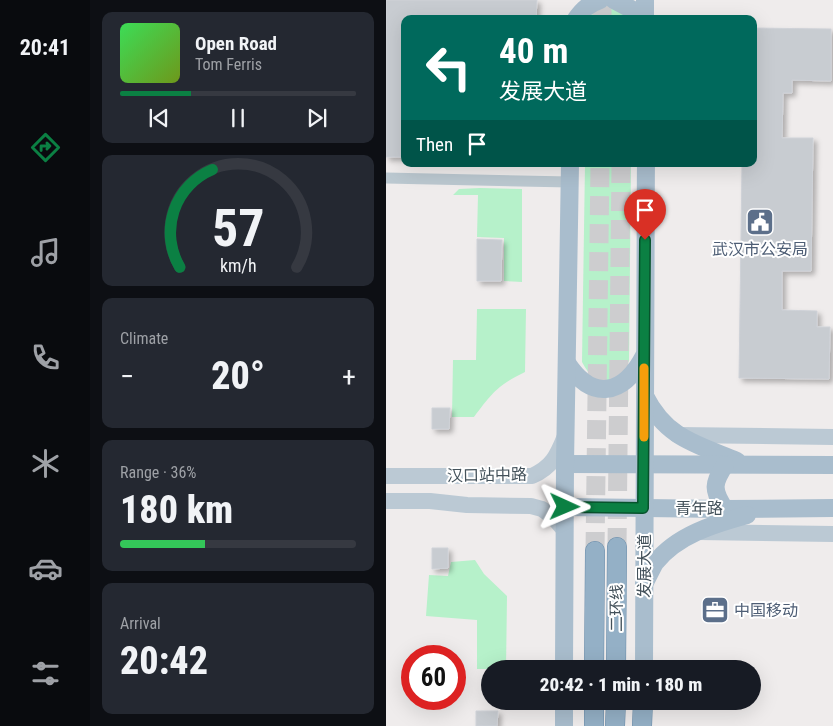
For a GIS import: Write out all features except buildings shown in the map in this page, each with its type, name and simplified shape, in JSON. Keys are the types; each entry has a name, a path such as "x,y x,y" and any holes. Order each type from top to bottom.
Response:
{"highway":[{"name":"二环线","path":"616,547 616,660"},
{"name":"二环线","path":"594,660 595,551"},
{"path":"594,710 594,726"},
{"path":"615,726 616,710"},
{"path":"642,726 643,710"}],"main road":[{"path":"572,0 572,15"},
{"path":"579,15 591,3 600,0"},
{"path":"614,0 631,9 636,15"},
{"path":"645,0 645,15"},
{"path":"564,660 570,167"},
{"name":"发展大道","path":"644,660 643,508 645,464 643,393 646,167"},
{"path":"567,362 582,381 604,389 615,387 632,376 644,355"},
{"path":"643,393 652,411 664,425 677,435 746,465"},
{"name":"汉口站中路","path":"386,476 532,476 552,463 566,434"},
{"path":"677,435 833,437"},
{"path":"565,464 833,465"},
{"path":"725,465 715,484 718,498 725,509"},
{"name":"汉口站中路","path":"386,501 430,501 467,505 531,506 542,509 553,517 565,531"},
{"name":"青年路","path":"565,507 833,508"},
{"path":"644,584 655,564 666,551 678,542 718,523 771,508"},
{"name":"青年路","path":"698,532 833,534"},
{"path":"564,710 564,726"},
{"path":"645,710 648,726"}],"street":[{"path":"386,178 570,182"}],"green space":[{"path":"608,5 617,7 625,15 592,15 599,8"},
{"path":"585,167 631,167 629,361 617,376 606,382 594,378 582,362"},
{"path":"459,189 522,189 522,282 504,281 504,238 477,237 478,195 453,195"},
{"path":"477,309 526,309 525,372 496,390 474,417 452,417 453,360 476,360"},
{"path":"475,560 484,574 507,596 506,660 481,660 481,669 477,669 477,620 426,616 429,575 448,576 451,562"}],"tunnel":[{"path":"602,0 602,15"},
{"path":"595,551 600,167"},
{"path":"617,547 621,167"}],"slow traffic":[{"path":"644,368 644,437"}],"place":[{"name":"武汉市公安局","path":"760,222"},
{"name":"中国移动","path":"715,610"}],"route":[{"path":"565,507 643,508 645,464 643,393 645,240"}]}
